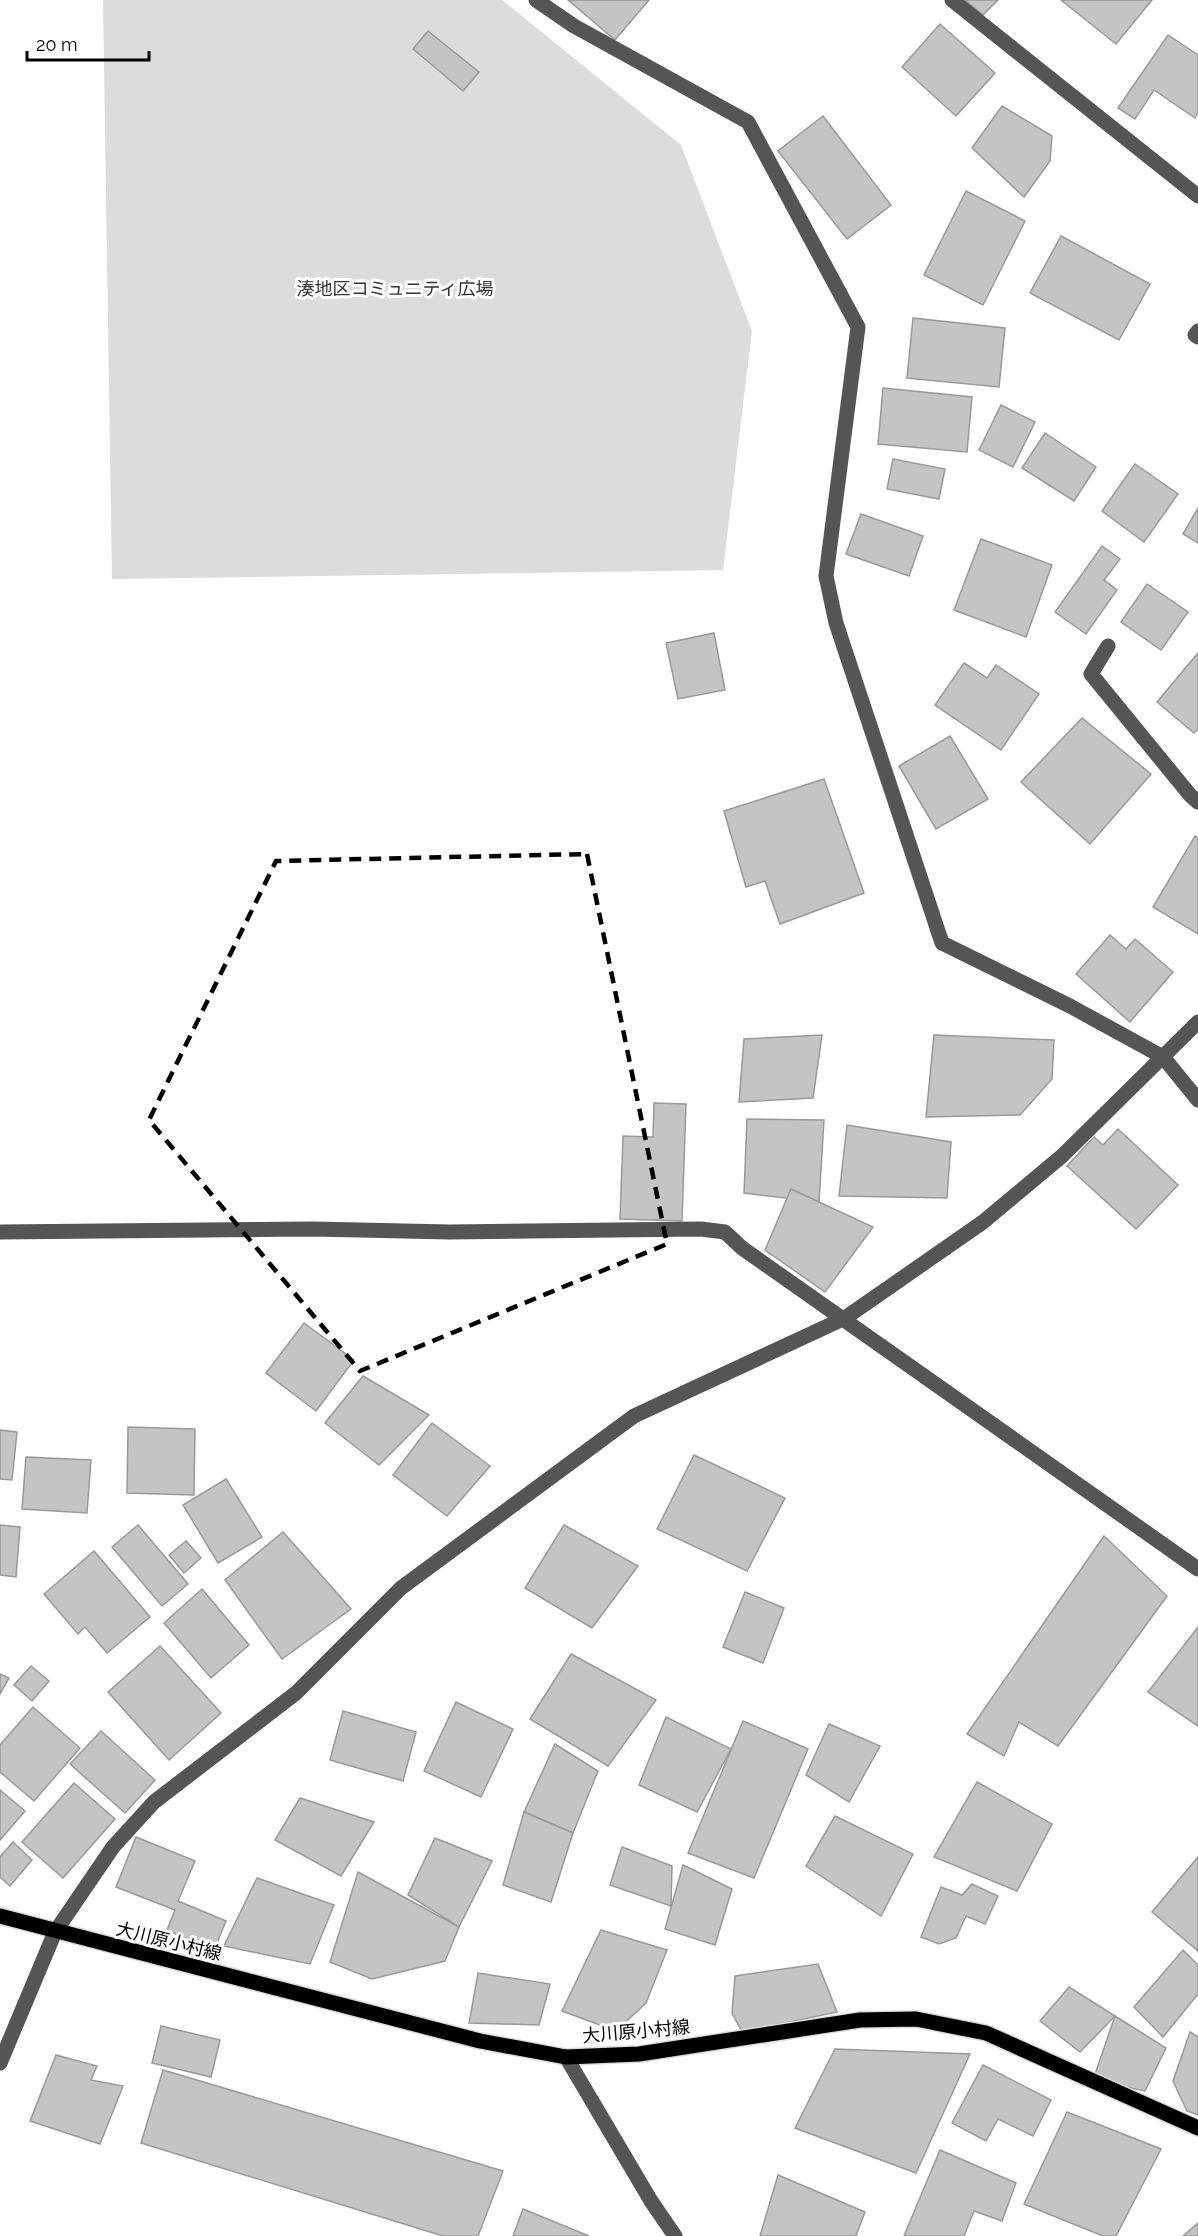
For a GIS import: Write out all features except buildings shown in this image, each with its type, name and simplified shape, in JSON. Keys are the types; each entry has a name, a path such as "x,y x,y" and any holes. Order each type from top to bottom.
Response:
{"main road":[{"name":"大川原小村線","path":"0,1916 480,2041 566,2057 639,2054 860,2020 916,2019 986,2033 1198,2128"}],"street":[{"path":"536,0 574,26 748,122 858,327 826,576 836,623 942,943 1070,1006 1163,1057 1198,1100"},
{"path":"952,0 1198,196"},
{"path":"1198,331 1195,335 1198,337"},
{"path":"1108,646 1091,674 1198,802"},
{"path":"0,2063 55,1932 112,1847 154,1802 296,1694 401,1588 634,1416 845,1318 983,1222 1062,1156 1198,1022"},
{"path":"0,1232 313,1229 450,1232 701,1229 725,1232 742,1248 845,1318 1198,1569"},
{"path":"566,2057 651,2201 675,2236"}],"highlighted area":[{"path":"587,854 667,1244 360,1371 149,1120 276,861"}],"green space":[{"name":"湊地区コミュニティ広場","path":"103,0 502,0 681,145 752,331 723,570 112,579"}]}
